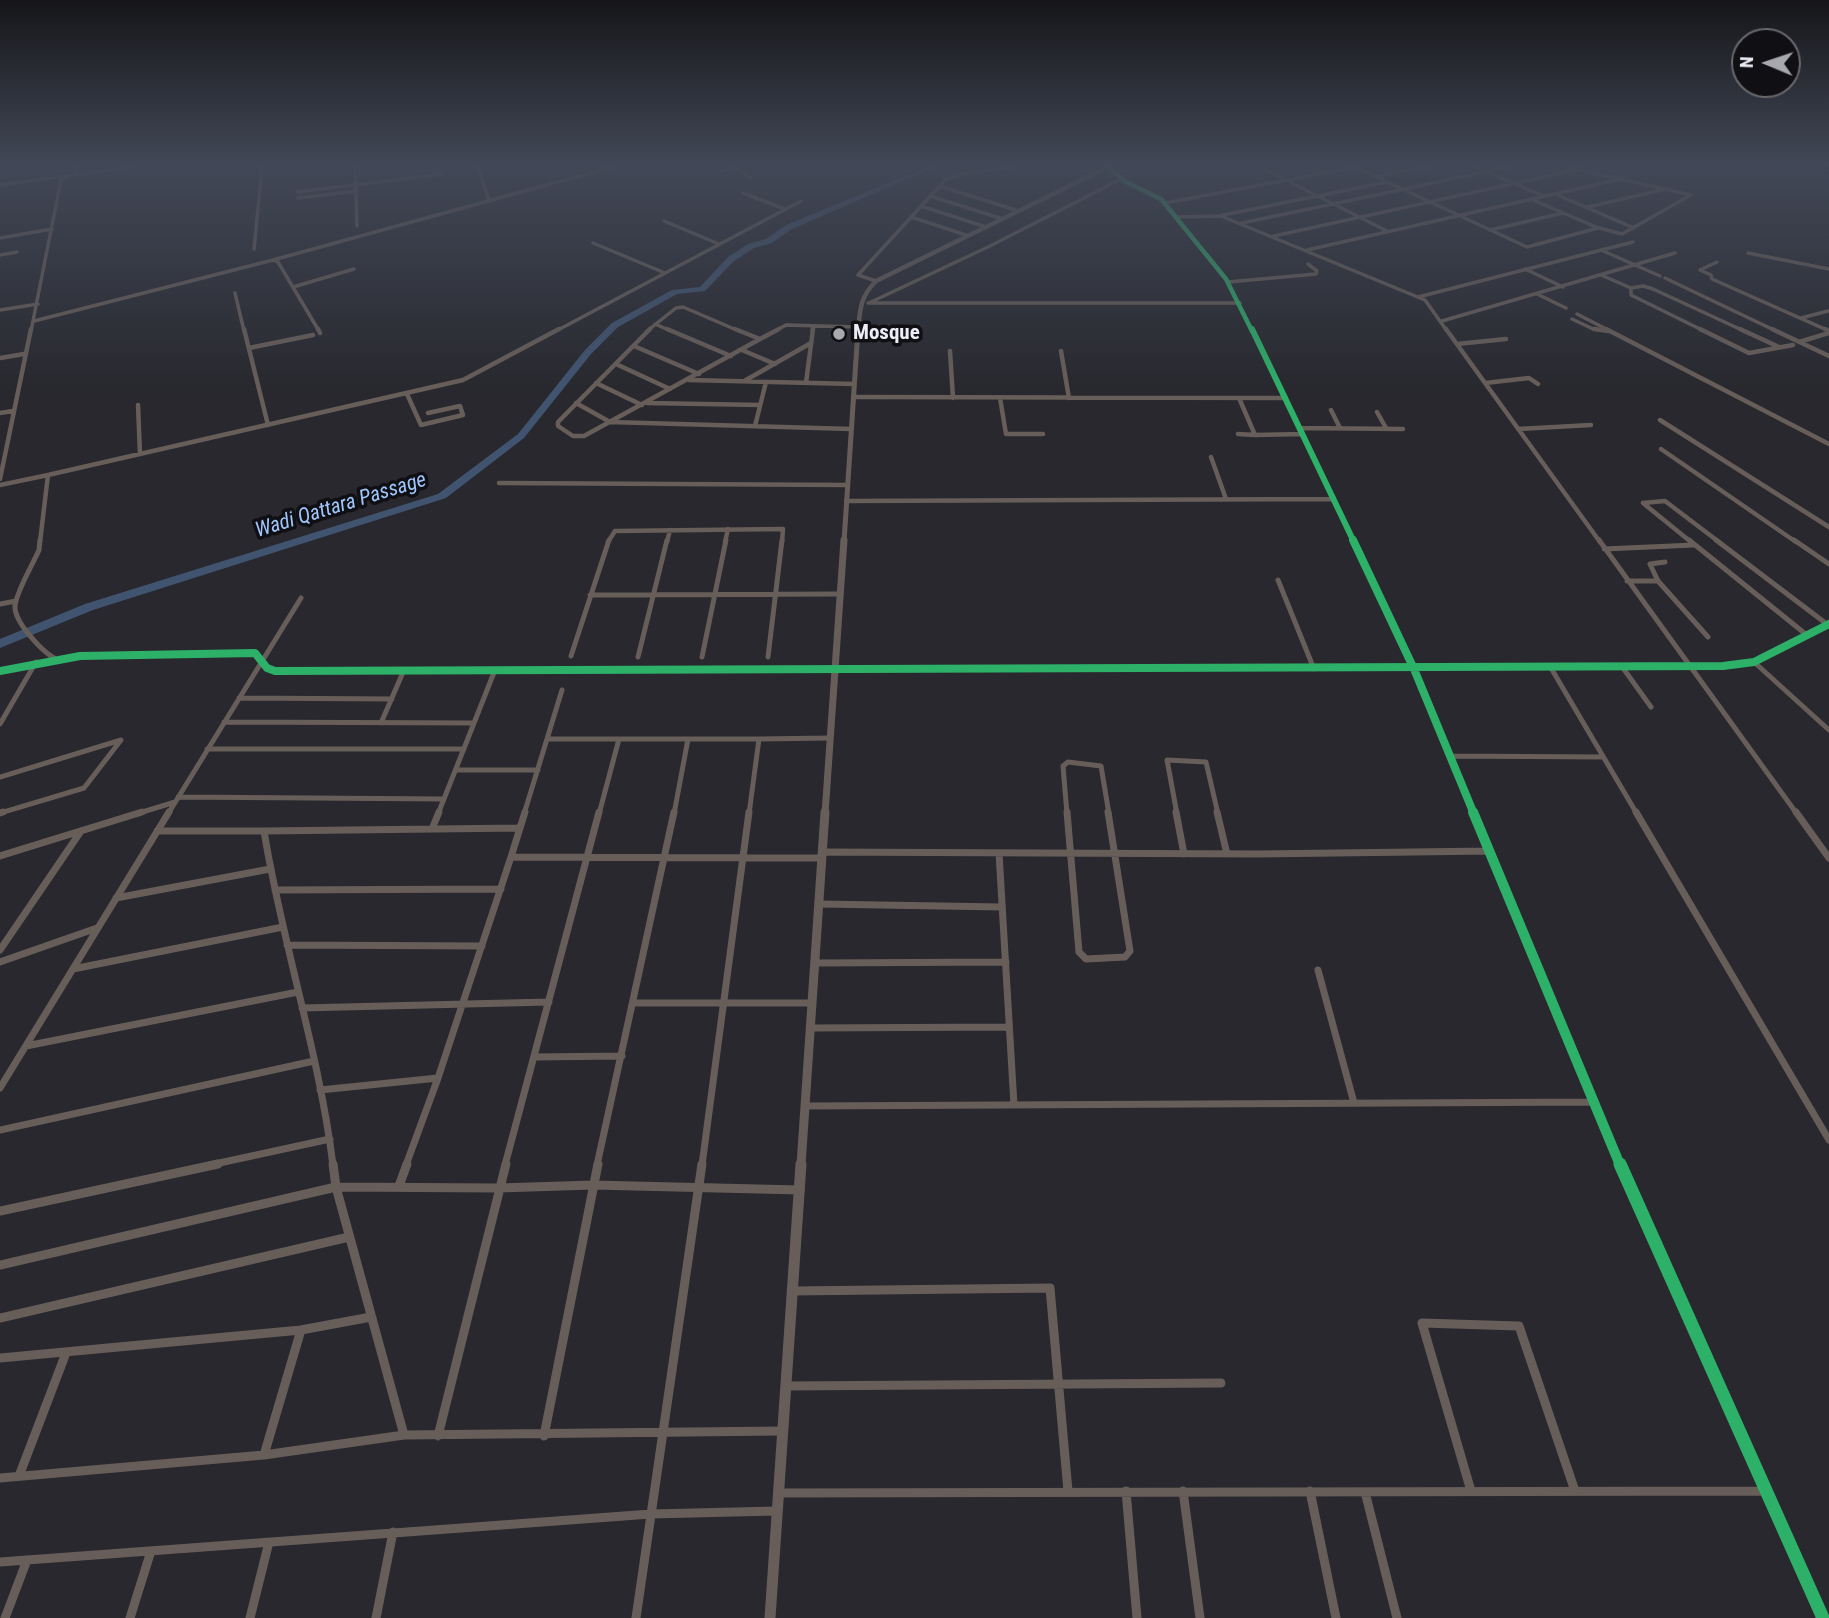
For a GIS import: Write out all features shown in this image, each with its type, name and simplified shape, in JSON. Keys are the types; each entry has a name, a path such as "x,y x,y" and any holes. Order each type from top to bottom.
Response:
{"street":[{"path":"0,479 24,354 38,304 49,243"},
{"path":"254,249 255,243"},
{"path":"34,321 337,243"},
{"path":"593,243 665,273"},
{"path":"0,485 466,379 722,243"},
{"path":"876,281 858,275 888,243"},
{"path":"770,1618 858,327 864,305 863,295 876,281 956,243"},
{"path":"864,305 997,243"},
{"path":"1196,243 1228,282 1240,303 1414,669 1592,1102 1823,1618"},
{"path":"1287,243 1425,300 1829,858"},
{"path":"1305,250 1340,243"},
{"path":"1519,243 1529,247 1545,243"},
{"path":"1419,297 1631,243"},
{"path":"1601,250 1829,356"},
{"path":"0,255 17,252"},
{"path":"1442,321 1675,253"},
{"path":"1748,253 1829,269"},
{"path":"273,260 278,262 320,333"},
{"path":"1717,262 1700,270 1711,275 1712,279 1829,332"},
{"path":"1228,282 1316,274 1317,271 1308,264"},
{"path":"293,287 354,268"},
{"path":"1525,269 1563,287"},
{"path":"1601,275 1632,288 1643,286 1653,289 1780,348"},
{"path":"1632,288 1631,295 1749,353 1793,345"},
{"path":"235,293 268,425"},
{"path":"1537,294 1566,308"},
{"path":"864,305 1240,303"},
{"path":"0,310 38,304"},
{"path":"761,340 679,307 654,324 558,422 558,426 573,436 584,436 761,340 787,325 858,327"},
{"path":"1800,318 1828,311"},
{"path":"1577,314 1829,444"},
{"path":"1572,319 1597,331 1611,331"},
{"path":"654,324 731,356"},
{"path":"806,383 813,326"},
{"path":"1799,342 1829,332"},
{"path":"249,348 313,335"},
{"path":"1457,344 1506,339"},
{"path":"744,381 811,344"},
{"path":"634,346 699,373"},
{"path":"742,350 775,364"},
{"path":"950,351 953,398"},
{"path":"1060,351 1069,398"},
{"path":"0,358 24,354"},
{"path":"616,364 670,389"},
{"path":"1485,383 1529,378 1538,384"},
{"path":"687,380 854,384"},
{"path":"755,426 766,382"},
{"path":"597,383 643,404 760,405"},
{"path":"407,394 421,425 463,415 460,405"},
{"path":"853,397 1286,398"},
{"path":"1000,398 1006,433 1043,434"},
{"path":"1240,398 1255,435"},
{"path":"428,413 470,403"},
{"path":"576,403 610,422 851,429"},
{"path":"138,405 140,454"},
{"path":"1331,410 1340,428"},
{"path":"0,413 13,411"},
{"path":"1377,412 1386,428"},
{"path":"1660,420 1829,527"},
{"path":"1518,429 1591,425"},
{"path":"1300,428 1403,429"},
{"path":"0,436 9,434"},
{"path":"1238,434 1303,434"},
{"path":"1661,449 1829,564"},
{"path":"1211,457 1226,499"},
{"path":"48,475 39,550 16,601 17,617 42,651 56,658"},
{"path":"499,483 847,485"},
{"path":"846,501 1334,499"},
{"path":"0,671 56,658 160,653 251,653 272,671 1623,668 1754,662 1808,636 1829,625 1665,501 1643,503 1808,636"},
{"path":"702,657 728,529"},
{"path":"571,656 612,533 619,530 783,529 768,657"},
{"path":"638,657 670,530"},
{"path":"1604,549 1694,545"},
{"path":"1665,562 1650,564 1658,581 1708,637"},
{"path":"1278,580 1314,669"},
{"path":"1627,581 1658,581"},
{"path":"590,595 840,594"},
{"path":"0,1088 301,598"},
{"path":"0,604 16,601"},
{"path":"26,664 42,651"},
{"path":"0,724 36,662"},
{"path":"1754,662 1829,730"},
{"path":"1551,668 1829,1140"},
{"path":"1623,668 1651,707"},
{"path":"381,723 404,670"},
{"path":"432,829 495,670"},
{"path":"399,1186 501,889 562,690"},
{"path":"239,698 392,698"},
{"path":"224,722 474,723"},
{"path":"547,739 830,738"},
{"path":"438,1436 499,1188 619,739"},
{"path":"544,1436 593,1185 666,857 688,739"},
{"path":"636,1618 699,1188 759,739"},
{"path":"0,776 121,740 84,788 0,813"},
{"path":"207,748 464,749"},
{"path":"1450,756 1603,757"},
{"path":"1184,854 1167,760 1206,762 1227,854"},
{"path":"1068,762 1101,766 1115,854 1130,951 1125,957 1086,959 1079,952 1073,853 1063,766 1068,762"},
{"path":"456,770 538,770"},
{"path":"0,856 176,799 444,799"},
{"path":"157,831 520,828"},
{"path":"0,950 81,831"},
{"path":"264,831 330,1139 336,1187 404,1435"},
{"path":"511,857 742,858 999,853 1490,851"},
{"path":"999,853 1014,1105"},
{"path":"116,898 270,869"},
{"path":"275,890 501,889"},
{"path":"819,904 1002,907"},
{"path":"73,969 283,927"},
{"path":"0,962 98,928"},
{"path":"287,945 482,946"},
{"path":"815,963 1006,962"},
{"path":"1318,970 1354,1103"},
{"path":"26,1046 298,992"},
{"path":"302,1008 549,1002"},
{"path":"634,1003 812,1003"},
{"path":"811,1028 1009,1027"},
{"path":"534,1057 622,1056"},
{"path":"0,1130 314,1061"},
{"path":"320,1090 438,1078"},
{"path":"805,1106 1592,1102"},
{"path":"0,1211 330,1139"},
{"path":"0,1265 336,1187 499,1188 593,1185 800,1190"},
{"path":"0,1318 349,1237"},
{"path":"793,1292 1050,1288 1068,1491"},
{"path":"0,1358 301,1330 371,1317"},
{"path":"1471,1491 1422,1323 1519,1326 1575,1491"},
{"path":"264,1455 301,1330"},
{"path":"19,1476 66,1353"},
{"path":"786,1386 1221,1383"},
{"path":"0,1478 264,1455 404,1435 544,1436 783,1431"},
{"path":"1126,1491 1138,1618"},
{"path":"1182,1491 1200,1618"},
{"path":"1310,1491 1336,1618"},
{"path":"779,1493 1767,1491"},
{"path":"1365,1492 1397,1618"},
{"path":"0,1562 651,1514 778,1511"},
{"path":"376,1618 393,1532"},
{"path":"250,1618 269,1542"},
{"path":"130,1618 151,1551"},
{"path":"5,1618 27,1560"}],"waterway":[{"name":"Wadi Qattara Passage","path":"0,644 89,607 442,496 521,436 588,352 615,325 675,292 702,289 731,259 751,246 764,243"}],"cycle path":[{"path":"1196,243 1226,279 1274,373 1414,669 1592,1102 1823,1618"},
{"path":"0,671 80,656 255,653 267,668 275,671 1723,666 1754,662 1829,624"}],"place":[{"name":"Mosque","path":"839,334"}]}
